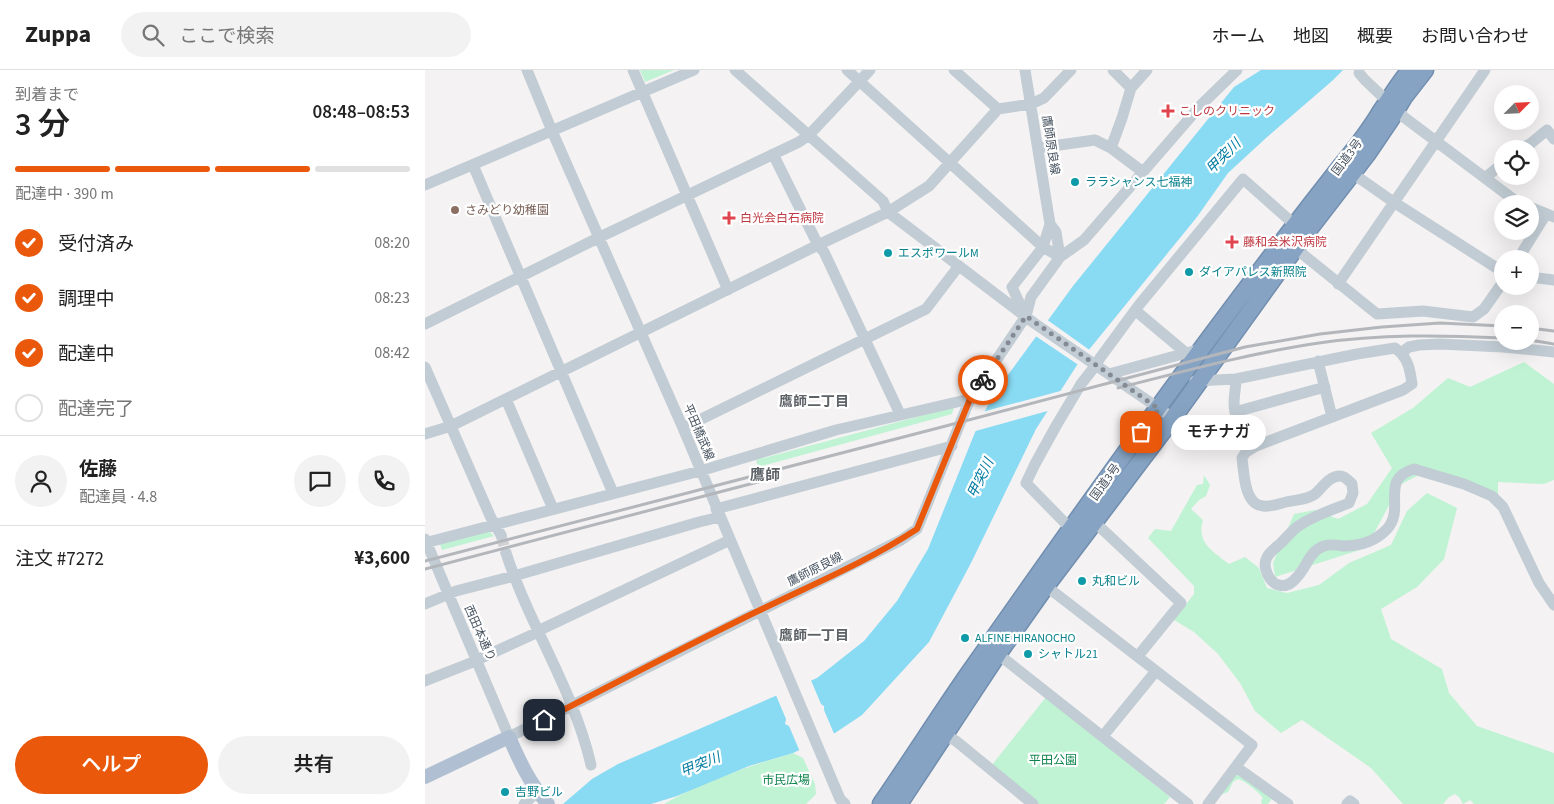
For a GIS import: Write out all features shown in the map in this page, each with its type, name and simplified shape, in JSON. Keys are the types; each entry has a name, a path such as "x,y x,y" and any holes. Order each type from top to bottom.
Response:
{"highway":[{"name":"国道3号","path":"899,804 998,654 1046,586 1173,418 1295,248 1368,153 1392,105 1394,90 1410,70"},
{"name":"国道3号","path":"881,804 1070,528 1180,378 1381,111 1403,97 1425,70"}],"main road":[{"path":"425,777 509,738 520,763 537,792 547,804"}],"street":[{"name":"平田橋武線","path":"527,70 683,428 789,677 839,802"},
{"path":"633,70 728,290"},
{"path":"425,185 694,70"},
{"path":"735,70 883,201 887,212 1030,320 1173,418"},
{"path":"847,70 1043,247 1060,256 1084,240 1201,105 1235,71"},
{"path":"425,324 600,237 799,142 809,135 870,70"},
{"path":"955,70 998,109"},
{"name":"鷹師原良線","path":"1012,287 1043,247 1050,224 1025,70"},
{"path":"425,434 451,426 887,212 929,186 998,109 1031,104 1043,98 1071,70"},
{"path":"1113,70 1131,88"},
{"path":"1111,148 1131,88 1147,70"},
{"path":"1338,284 1485,70"},
{"path":"1359,73 1392,105 1437,142 1508,195"},
{"path":"1535,140 1547,130 1554,139"},
{"path":"1038,148 1095,140 1111,148 1143,172"},
{"path":"773,154 818,245 824,252 900,414"},
{"path":"473,165 613,493"},
{"path":"1485,178 1494,170"},
{"path":"1351,173 1494,266"},
{"path":"1070,528 1027,483 1035,464 1094,364 1243,179 1296,226"},
{"path":"1525,250 1550,216"},
{"name":"鷹師原良線","path":"509,738 760,610 859,562 901,540 917,529 970,399 1030,320 1031,297 1060,256 1056,232 1050,224"},
{"path":"1295,248 1377,314 1423,310 1473,317 1484,309 1494,295"},
{"path":"683,428 926,309 958,267"},
{"path":"1539,278 1554,280"},
{"path":"991,291 1012,287 1030,320"},
{"path":"1136,311 1186,354"},
{"path":"1401,352 1409,347 1440,344 1554,352"},
{"path":"1109,374 1203,348"},
{"path":"1180,378 1199,381 1236,379 1318,361 1395,348 1401,352 1409,366 1412,384 1403,390 1256,446 1246,452 1242,458 1245,486 1252,502 1257,505 1270,506 1306,498 1314,495 1331,479 1340,476 1346,478 1352,484 1353,493 1349,503 1297,527 1268,553 1264,564 1268,576 1273,583 1281,586 1297,578 1313,552 1324,546 1361,545 1375,539 1387,530 1391,524 1394,512 1395,484 1398,476 1405,471 1414,469 1463,484 1492,496 1503,507 1539,583 1554,605"},
{"path":"1318,361 1332,417"},
{"path":"425,367 501,536"},
{"path":"1236,379 1236,390 1232,403 1235,412 1325,387"},
{"path":"505,399 553,509"},
{"path":"425,542 700,471 836,430 970,399"},
{"path":"425,604 448,594 699,522 718,513 952,446"},
{"path":"1093,522 1181,603 1138,656"},
{"path":"425,681 477,660 730,540"},
{"name":"西田本通り","path":"425,542 509,738"},
{"path":"506,553 514,576 572,706 585,739 591,765"},
{"path":"1046,586 1252,745 1208,804"},
{"path":"998,654 1103,736 1174,800 1188,804"},
{"path":"1103,736 1156,671"},
{"path":"945,735 1033,804"},
{"path":"1236,767 1288,804"},
{"path":"524,804 537,792"},
{"path":"1347,804 1350,801 1353,804"}],"green space":[{"path":"640,70 674,70 645,82"},
{"path":"1524,362 1554,384 1554,480 1544,484 1498,482 1498,501 1426,471 1400,485 1366,548 1275,577 1273,563 1294,514 1315,510 1338,519 1367,504 1392,468 1371,433 1413,408 1448,378 1470,387"},
{"path":"954,407 952,414 758,467 756,460"},
{"path":"1204,475 1210,485 1206,496 1199,500 1191,509 1203,520 1202,535 1207,546 1229,564 1245,557 1259,568 1267,588 1287,593 1319,585 1349,563 1391,545 1407,511 1427,493 1457,508 1444,559 1417,587 1381,609 1391,639 1442,669 1449,693 1477,726 1554,753 1554,804 1474,804 1470,800 1463,804 1455,794 1449,797 1443,804 1403,804 1371,768 1302,720 1281,733 1255,711 1240,683 1218,654 1194,632 1174,620 1194,594 1194,586 1148,538 1155,529 1171,531 1197,485 1203,484"},
{"path":"489,531 494,536 442,550 440,544"},
{"name":"平田公園","path":"1046,697 1170,797 1164,804 1039,804 991,766"},
{"name":"市民広場","path":"793,753 803,758 815,784 816,794 806,804 664,804 695,788 727,775"},
{"path":"1236,773 1273,797 1268,804 1262,804 1263,798 1248,784 1238,779 1233,782 1228,792 1217,796"}],"water":[{"name":"甲突川","path":"1261,70 1343,70 1228,173 1197,217 1079,362 1036,429 971,563 929,642 862,715 835,733 793,753 749,766 677,796 651,804 563,804 592,779 618,764 817,678 864,641 897,601 928,549 980,420 994,394 1073,286 1234,87"}],"pier":[{"path":"1046,319 1091,351 1080,366 1034,335"},
{"path":"1064,390 1051,410 972,432 982,412"},
{"path":"810,678 821,704 824,706 835,736 800,752 789,726 785,724 786,719 775,693"}],"tunnel":[{"path":"501,535 506,553"}],"railway":[{"path":"425,561 1245,347 1320,334 1382,327 1440,323 1494,326"},
{"path":"1539,329 1554,331"},
{"path":"1118,388 1243,357 1319,343 1411,336 1494,338"},
{"path":"1539,342 1554,344"},
{"path":"425,569 777,477"}],"way so far":[{"path":"983,380 1026,316 1159,409 1141,432"}],"place":[{"name":"こしのクリニック","path":"1168,111"},
{"name":"ララシャンス七福神","path":"1075,182"},
{"name":"さみどり幼稚園","path":"455,210"},
{"name":"白光会白石病院","path":"729,218"},
{"name":"藤和会米沢病院","path":"1232,242"},
{"name":"エスポワールM","path":"888,253"},
{"name":"ダイアパレス新照院","path":"1189,272"},
{"name":"モチナガ","path":"1141,432"},
{"name":"丸和ビル","path":"1082,581"},
{"name":"ALFINE HIRANOCHO","path":"965,638"},
{"name":"シャトル21","path":"1028,654"},
{"name":"吉野ビル","path":"505,792"}],"district":[{"name":"鷹師二丁目","path":"814,401"},
{"name":"鷹師","path":"765,475"},
{"name":"鷹師一丁目","path":"814,635"}],"route":[{"path":"544,720 727,626 859,562 901,540 917,529 970,399 983,380"}]}
